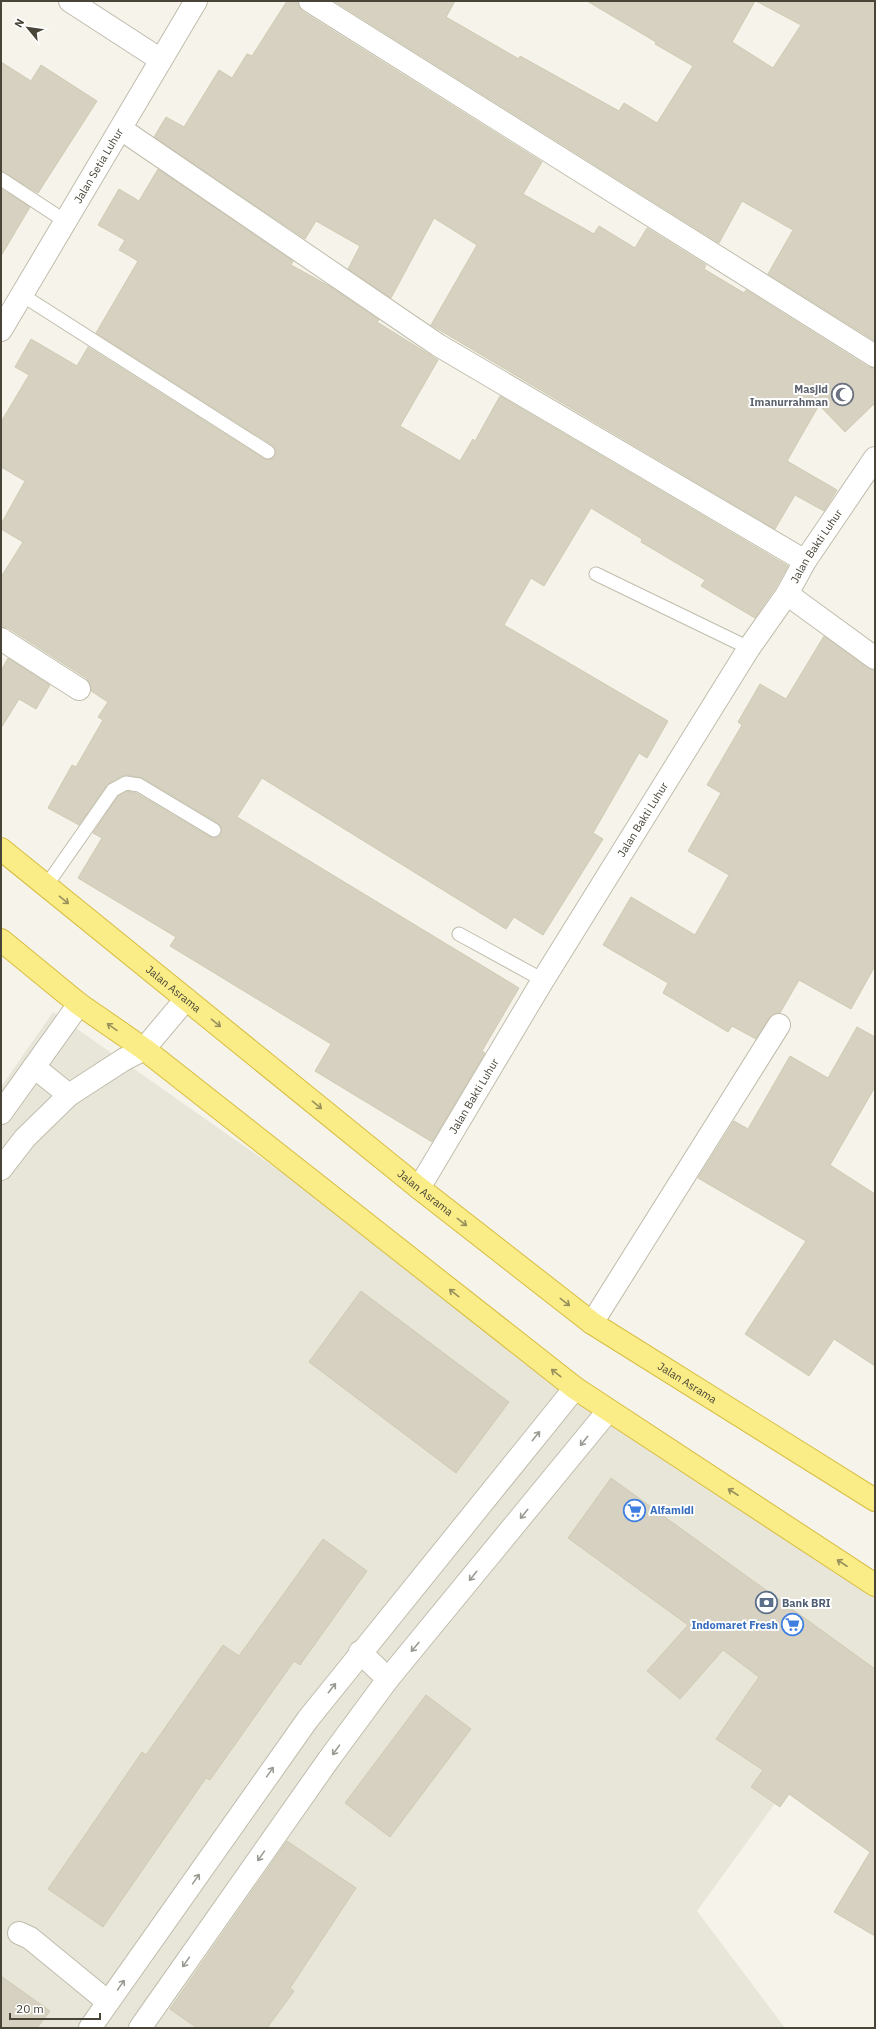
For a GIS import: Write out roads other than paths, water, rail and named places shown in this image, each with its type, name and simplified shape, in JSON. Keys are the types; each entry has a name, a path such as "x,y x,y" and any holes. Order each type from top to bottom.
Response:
{"highway":[{"name":"Jalan Asrama","path":"1,850 419,1188 592,1323 875,1500"},
{"path":"1,940 79,1004 144,1049 575,1388 875,1585"}],"street":[{"path":"70,1 161,60"},
{"name":"Jalan Setia Luhur","path":"1,330 196,1"},
{"path":"310,1 875,356"},
{"path":"121,129 438,345 805,561"},
{"name":"Jalan Bakti Luhur","path":"419,1188 543,980 749,648 787,594 805,561 875,458"},
{"path":"787,594 875,658"},
{"path":"1,639 79,689"},
{"path":"1,1169 26,1138 68,1095 123,1060 144,1049 186,999"},
{"path":"1,1113 79,1004"},
{"path":"592,1323 779,1025"},
{"path":"34,1067 68,1095"},
{"path":"90,2028 304,1725 360,1652 575,1388"},
{"path":"140,2028 329,1759 388,1679 608,1411"},
{"path":"360,1652 388,1679"},
{"path":"19,1933 30,1938 108,2002"}],"lane":[{"path":"1,179 65,221"},
{"path":"22,295 268,452"},
{"path":"596,574 749,648"},
{"path":"46,886 113,790 126,783 139,785 214,830"},
{"path":"459,934 543,980"}],"place":[{"name":"Masjid Imanurrahman","path":"843,395"},
{"name":"Alfamidi","path":"635,1510"},
{"name":"Bank BRI","path":"766,1603"},
{"name":"Indomaret Fresh","path":"793,1625"}]}
